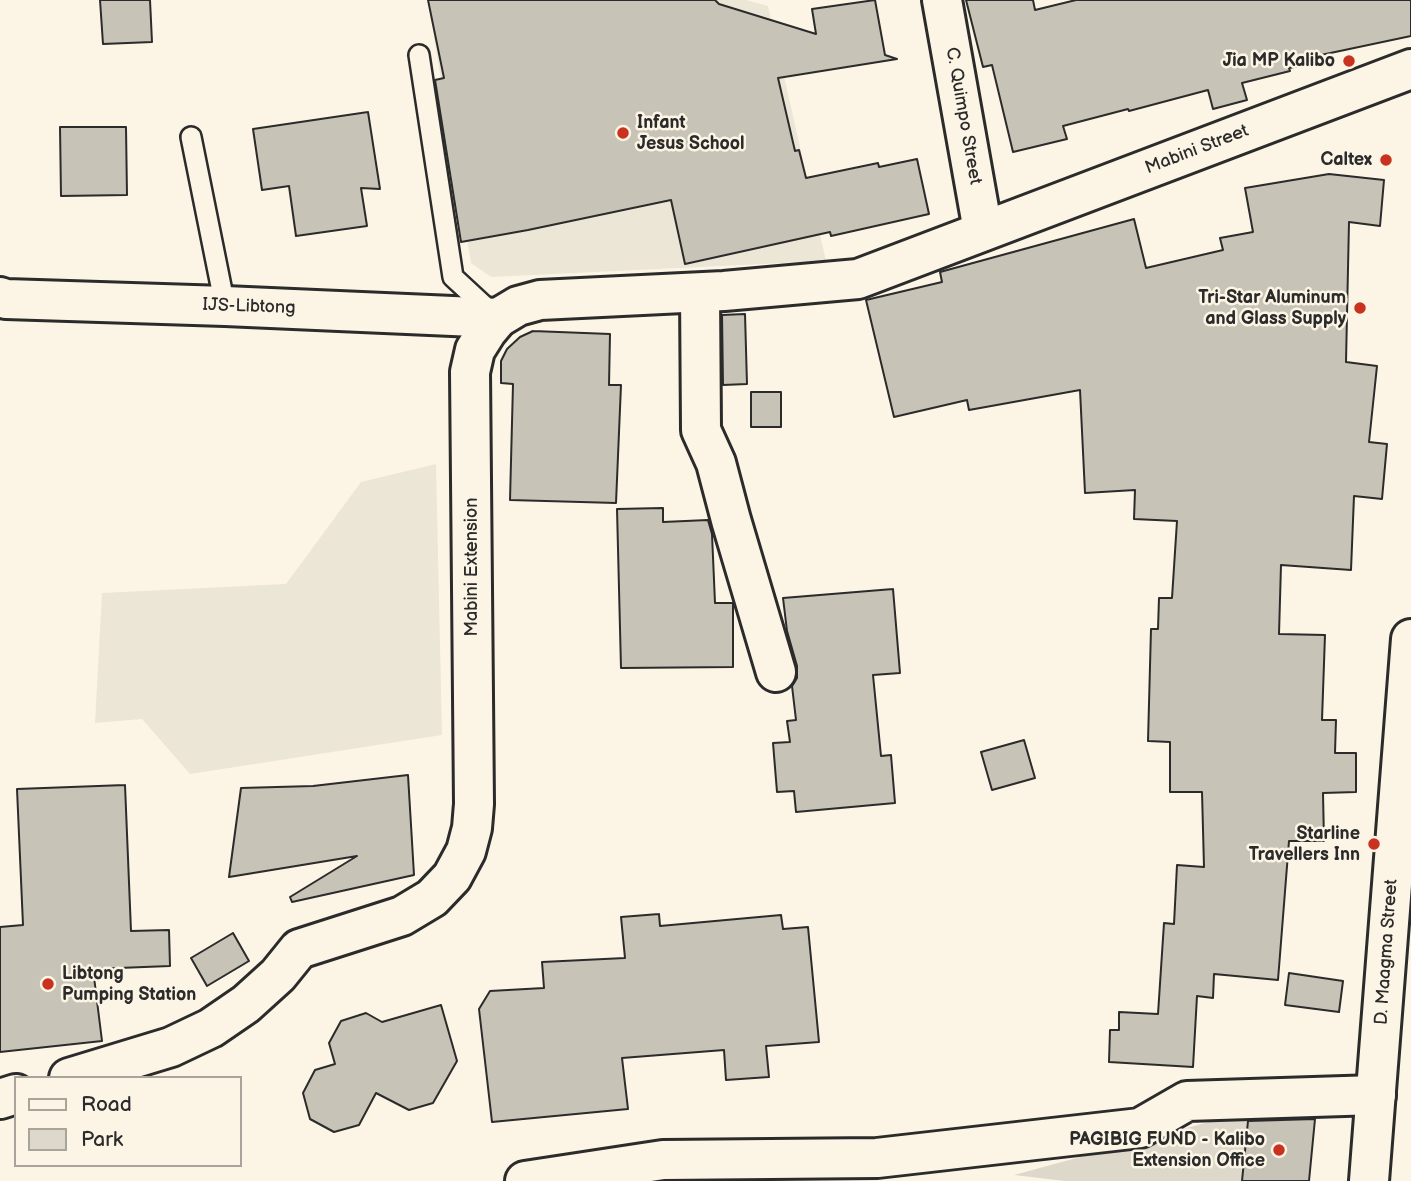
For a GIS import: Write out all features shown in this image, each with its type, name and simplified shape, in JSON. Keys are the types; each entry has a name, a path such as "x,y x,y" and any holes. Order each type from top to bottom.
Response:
{"street":[{"name":"C. Quimpo Street","path":"942,0 983,232"},
{"name":"Mabini Street","path":"983,232 1411,69"},
{"name":"Mabini Extension","path":"76,1076 171,1047 211,1028 246,1004 278,975 299,949 402,916 432,898 452,877 466,850 472,828 474,804 470,372 475,350 498,318 518,306 540,300 700,293 858,279 983,232"},
{"path":"700,293 702,430 716,463 776,672"},
{"name":"IJS-Libtong","path":"0,297 498,318"},
{"name":"D. Maagma Street","path":"1369,1181 1411,639"},
{"path":"525,1181 663,1160 877,1158 1140,1128 1187,1101 1376,1095"}],"lane":[{"path":"419,55 453,277 498,318"},
{"path":"191,136 225,306"}],"shaded area":[{"name":"Infant Jesus School","path":"428,0 746,0 768,6 826,261 491,277 471,263"},
{"path":"436,464 442,735 190,774 142,719 95,723 102,593 286,584 361,482"}],"green space":[{"path":"1249,1111 1242,1181 1065,1181 1014,1175"}],"building":[{"path":"100,0 150,0 152,42 103,44"},
{"name":"Infant Jesus School","path":"428,0 715,0 719,4 816,34 812,9 875,0 885,55 897,59 778,78 795,151 799,150 806,178 878,163 879,167 917,159 929,214 831,236 830,232 685,264 671,200 461,242 435,80 444,78"},
{"path":"966,0 1033,0 1035,10 1076,0 1411,0 1411,36 1321,55 1323,62 1289,68 1290,71 1242,83 1247,100 1213,109 1208,90 1063,126 1067,139 1013,152 992,65 983,67"},
{"path":"368,112 380,189 361,188 367,226 296,236 289,186 262,190 253,129"},
{"path":"60,127 126,127 127,195 61,196"},
{"path":"1329,174 1384,180 1380,226 1349,222 1346,362 1377,366 1369,442 1387,444 1382,499 1354,496 1351,570 1281,565 1279,634 1325,635 1322,720 1336,720 1335,753 1356,753 1356,792 1323,793 1324,841 1289,841 1278,980 1214,974 1213,998 1197,996 1193,1067 1109,1062 1110,1030 1119,1030 1119,1012 1158,1014 1164,923 1174,924 1177,865 1204,867 1202,792 1170,792 1170,742 1148,741 1151,629 1158,629 1159,598 1172,598 1177,521 1134,519 1135,490 1085,493 1080,390 969,410 967,400 894,417 866,300 942,282 940,272 1134,219 1146,268 1223,250 1220,238 1253,232 1245,188"},
{"path":"745,314 747,384 723,385 722,315"},
{"path":"533,331 610,334 609,385 621,385 616,503 510,500 513,384 501,383 501,361 507,349 520,337"},
{"path":"751,392 781,392 781,427 751,427"},
{"path":"663,508 663,522 708,520 712,534 715,603 733,603 733,667 621,668 617,509"},
{"path":"893,589 900,673 873,675 881,756 891,755 895,803 796,812 794,791 777,792 773,743 790,742 787,721 796,720 792,686 797,678 797,666 787,631 783,598"},
{"path":"1024,740 1035,778 992,790 981,752"},
{"path":"408,775 414,875 292,902 290,897 357,856 229,877 241,788 313,786"},
{"path":"125,785 131,931 169,930 170,966 93,969 102,1041 0,1052 0,927 23,925 17,789"},
{"path":"659,914 660,926 781,915 783,929 808,927 819,1042 766,1046 769,1077 726,1080 724,1050 622,1058 628,1109 492,1122 479,1009 490,991 544,988 542,962 625,958 621,917"},
{"path":"233,933 249,961 207,986 191,958"},
{"path":"1289,973 1343,981 1339,1012 1285,1005"},
{"path":"441,1005 457,1061 433,1103 409,1110 376,1093 359,1125 334,1132 310,1119 303,1093 315,1070 335,1064 329,1043 341,1021 366,1013 382,1022"},
{"name":"PAGIBIG FUND - Kalibo Extension Office","path":"1315,1119 1309,1181 1242,1181 1248,1121"}],"place":[{"name":"Jia MP Kalibo","path":"1349,61"},
{"name":"Infant Jesus School","path":"623,133"},
{"name":"Caltex","path":"1386,160"},
{"name":"Tri-Star Aluminum and Glass Supply","path":"1360,308"},
{"name":"Starline Travellers Inn","path":"1374,844"},
{"name":"Libtong Pumping Station","path":"48,984"},
{"name":"PAGIBIG FUND - Kalibo Extension Office","path":"1279,1150"}]}
